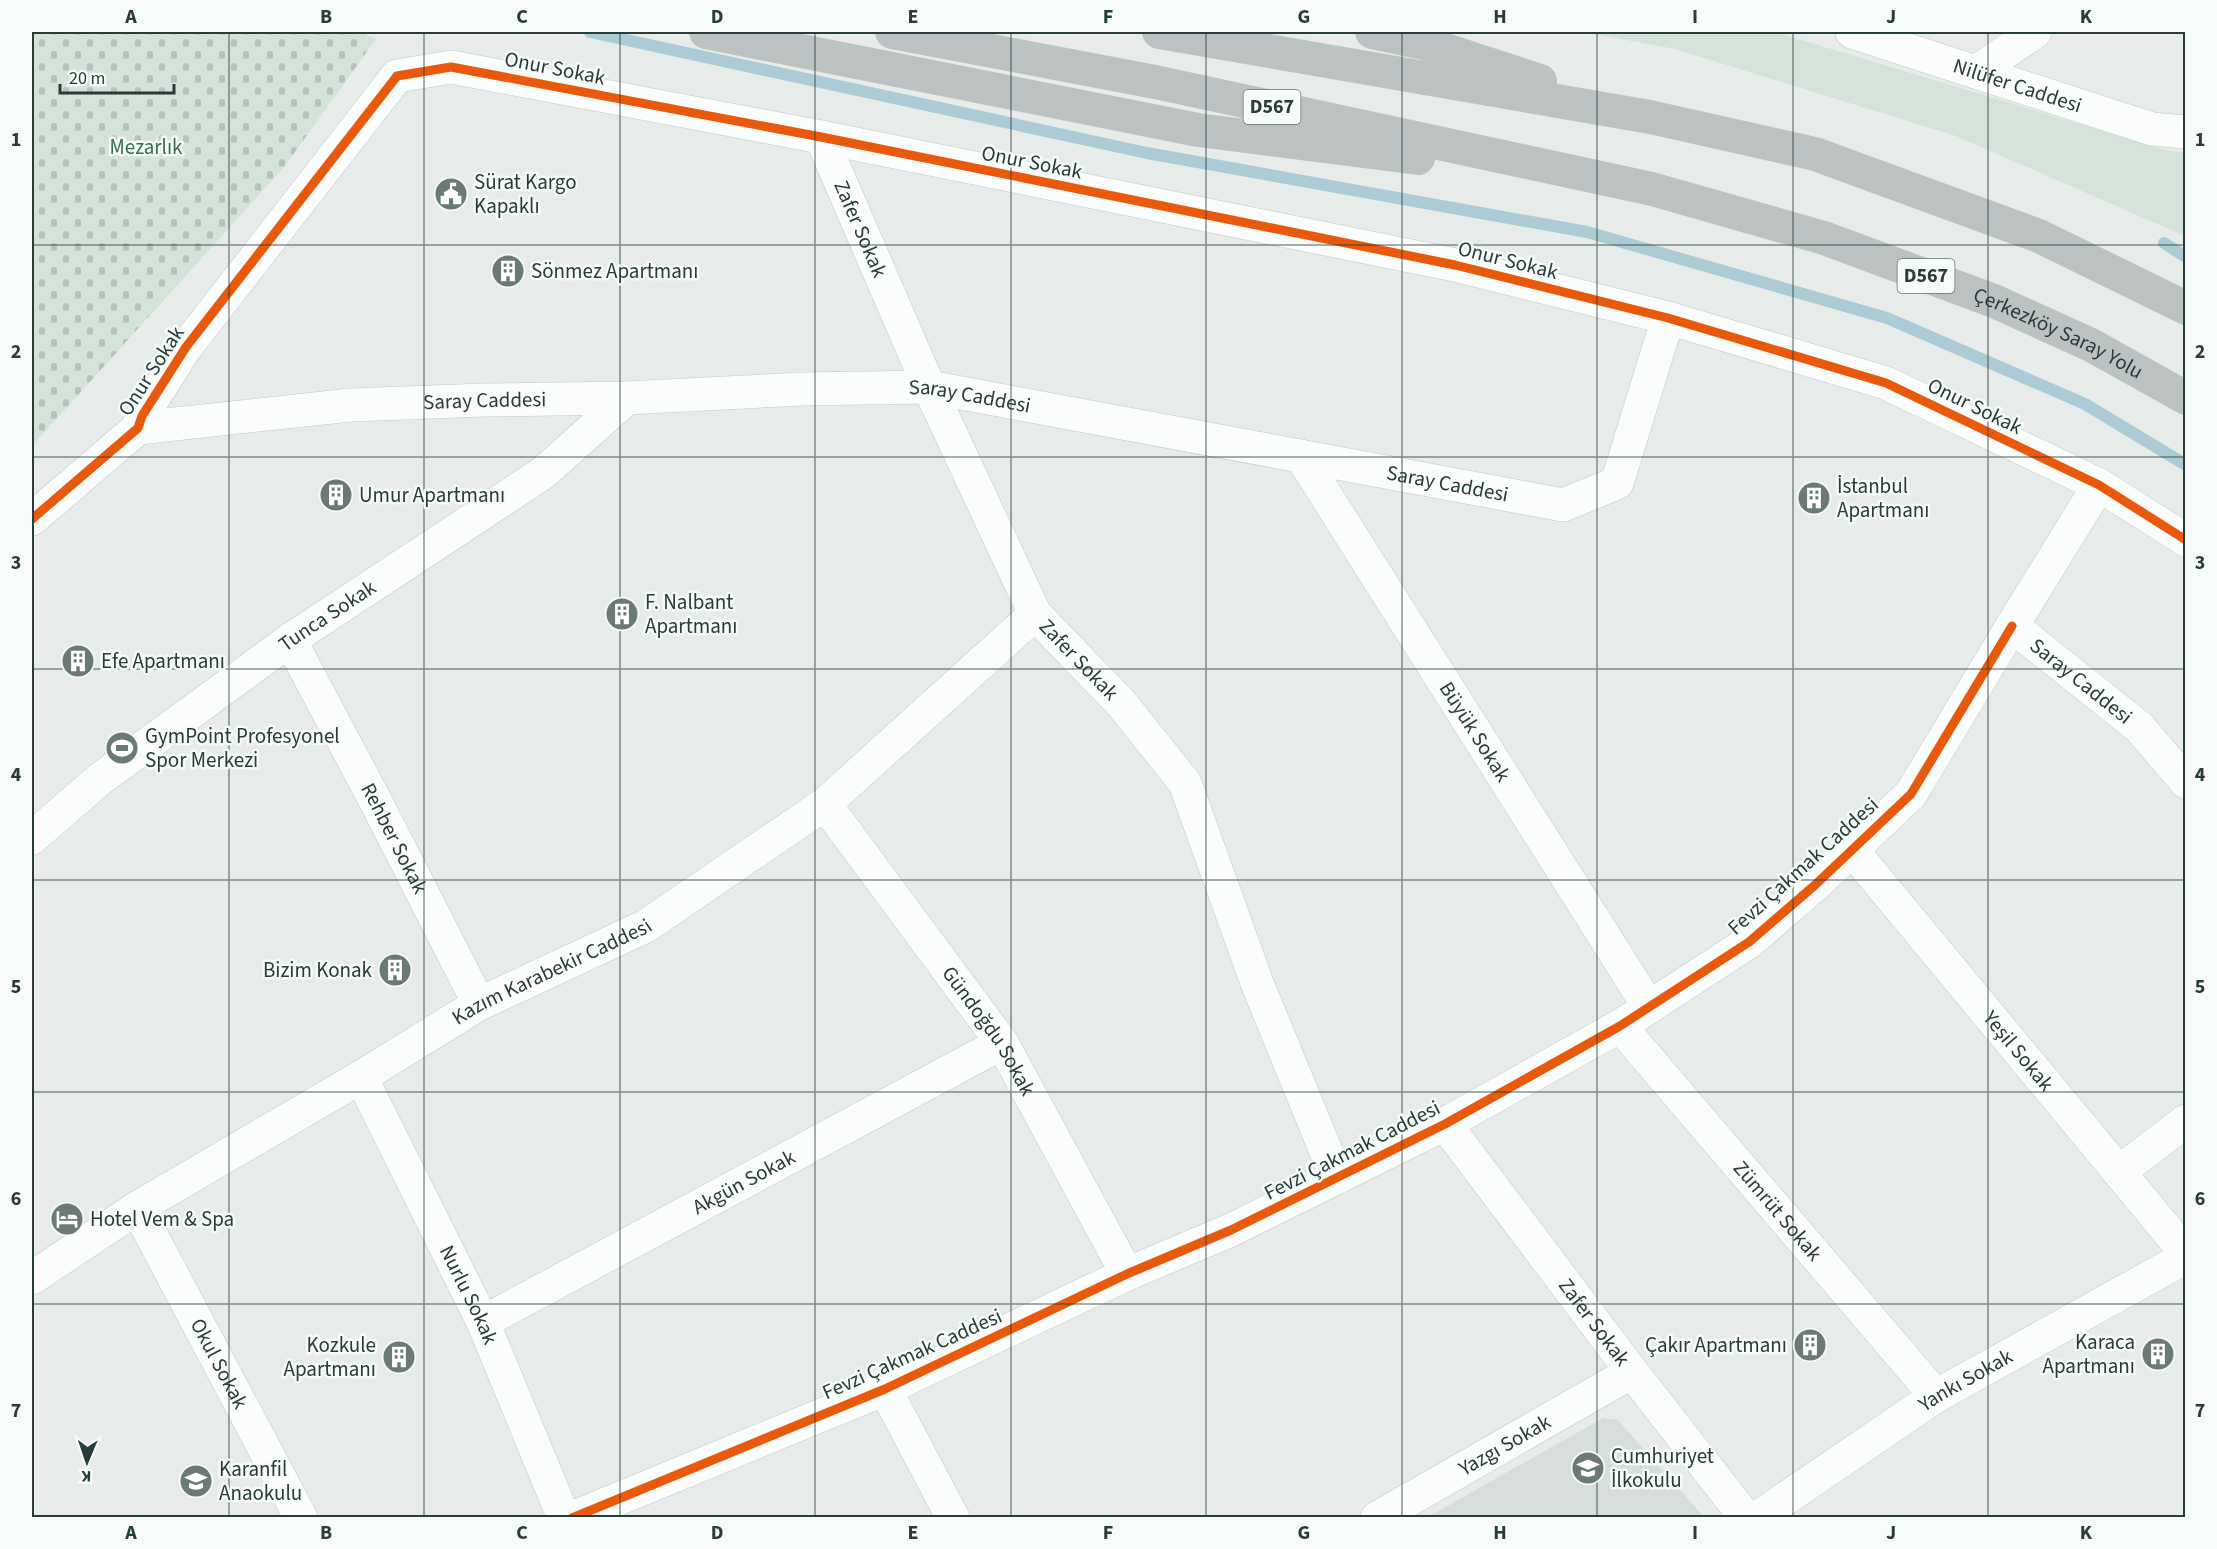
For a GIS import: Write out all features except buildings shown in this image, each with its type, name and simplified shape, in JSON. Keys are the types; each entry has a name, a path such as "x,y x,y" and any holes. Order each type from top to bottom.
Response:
{"highway":[{"path":"706,32 1198,130 1652,189"},
{"name":"D567","path":"892,32 1155,82 1652,189"},
{"path":"1159,32 1650,117 1815,154 2039,236 2186,308"},
{"path":"1372,32 1424,43 1650,117"},
{"name":"Çerkezköy Saray Yolu","path":"1652,189 1824,238 1994,301 2091,345 2186,399"}],"street":[{"name":"Nilüfer Caddesi","path":"1852,32 2152,129 2186,132"},
{"path":"1976,72 2035,32"},
{"name":"Onur Sokak","path":"32,519 138,428 142,416 186,347 397,76 451,67 820,137 1455,266 1668,318 1886,383 2099,485 2186,540"},
{"name":"Zafer Sokak","path":"820,137 928,387 1035,614 1121,703 1185,783 1257,983 1337,1179"},
{"name":"Saray Caddesi","path":"138,428 351,405 627,398 803,389 928,387 1563,505 1617,483 1668,318"},
{"name":"Tunca Sokak","path":"32,838 100,778 290,640 543,473 627,398"},
{"name":"Büyük Sokak","path":"1301,456 1650,1007"},
{"name":"Saray Caddesi","path":"2099,485 2012,626 2139,727 2186,782"},
{"name":"Kazım Karabekir Caddesi","path":"32,1278 137,1208 361,1077 479,1004 646,926 825,804 1035,614"},
{"name":"Fevzi Çakmak Caddesi","path":"572,1518 885,1389 1127,1274 1231,1230 1445,1124 1620,1026 1749,942 1815,885 1911,794 2012,626"},
{"name":"Rehber Sokak","path":"290,640 479,1004"},
{"name":"Gündoğdu Sokak","path":"825,804 1002,1043 1127,1274"},
{"name":"Yeşil Sokak","path":"1852,850 2186,1255"},
{"name":"Zümrüt Sokak","path":"1620,1026 1936,1396"},
{"name":"Akgün Sokak","path":"483,1322 1002,1043"},
{"name":"Nurlu Sokak","path":"361,1077 483,1322 564,1518"},
{"path":"2119,1172 2186,1121"},
{"name":"Zafer Sokak","path":"1445,1124 1632,1372 1746,1518"},
{"name":"Okul Sokak","path":"137,1208 301,1518"},
{"name":"Yankı Sokak","path":"1757,1518 1936,1396 2186,1255"},
{"name":"Yazgı Sokak","path":"1377,1518 1632,1372"},
{"path":"885,1389 953,1518"}],"shaded area":[{"name":"Cumhuriyet İlkokulu","path":"1603,1418 1618,1420 1704,1517 1428,1517"}],"green space":[{"name":"Mezarlık","path":"32,32 359,32 376,39 285,166 32,446"},
{"path":"1583,32 1775,32 2165,150 2185,153 2185,236 1956,136 1675,49"}],"waterway":[{"path":"590,32 1147,153 1587,232 1887,318 2085,404 2186,465"},
{"path":"2164,243 2186,257"}],"cycle path":[{"path":"32,519 138,428 142,416 186,347 397,76 451,67 821,137 1455,265 1668,318 1886,383 2099,485 2186,540"},
{"path":"572,1518 885,1389 1127,1274 1231,1230 1445,1124 1620,1026 1749,942 1815,885 1911,794 2012,626"}],"place":[{"name":"Sürat Kargo Kapaklı","path":"451,194"},
{"name":"Sönmez Apartmanı","path":"508,271"},
{"name":"Umur Apartmanı","path":"336,495"},
{"name":"İstanbul Apartmanı","path":"1814,498"},
{"name":"F. Nalbant Apartmanı","path":"622,614"},
{"name":"Efe Apartmanı","path":"78,661"},
{"name":"GymPoint Profesyonel Spor Merkezi","path":"122,748"},
{"name":"Bizim Konak","path":"395,970"},
{"name":"Hotel Vem & Spa","path":"67,1219"},
{"name":"Çakır Apartmanı","path":"1810,1345"},
{"name":"Karaca Apartmanı","path":"2158,1354"},
{"name":"Kozkule Apartmanı","path":"399,1357"},
{"name":"Cumhuriyet İlkokulu","path":"1588,1468"},
{"name":"Karanfil Anaokulu","path":"196,1481"}]}
